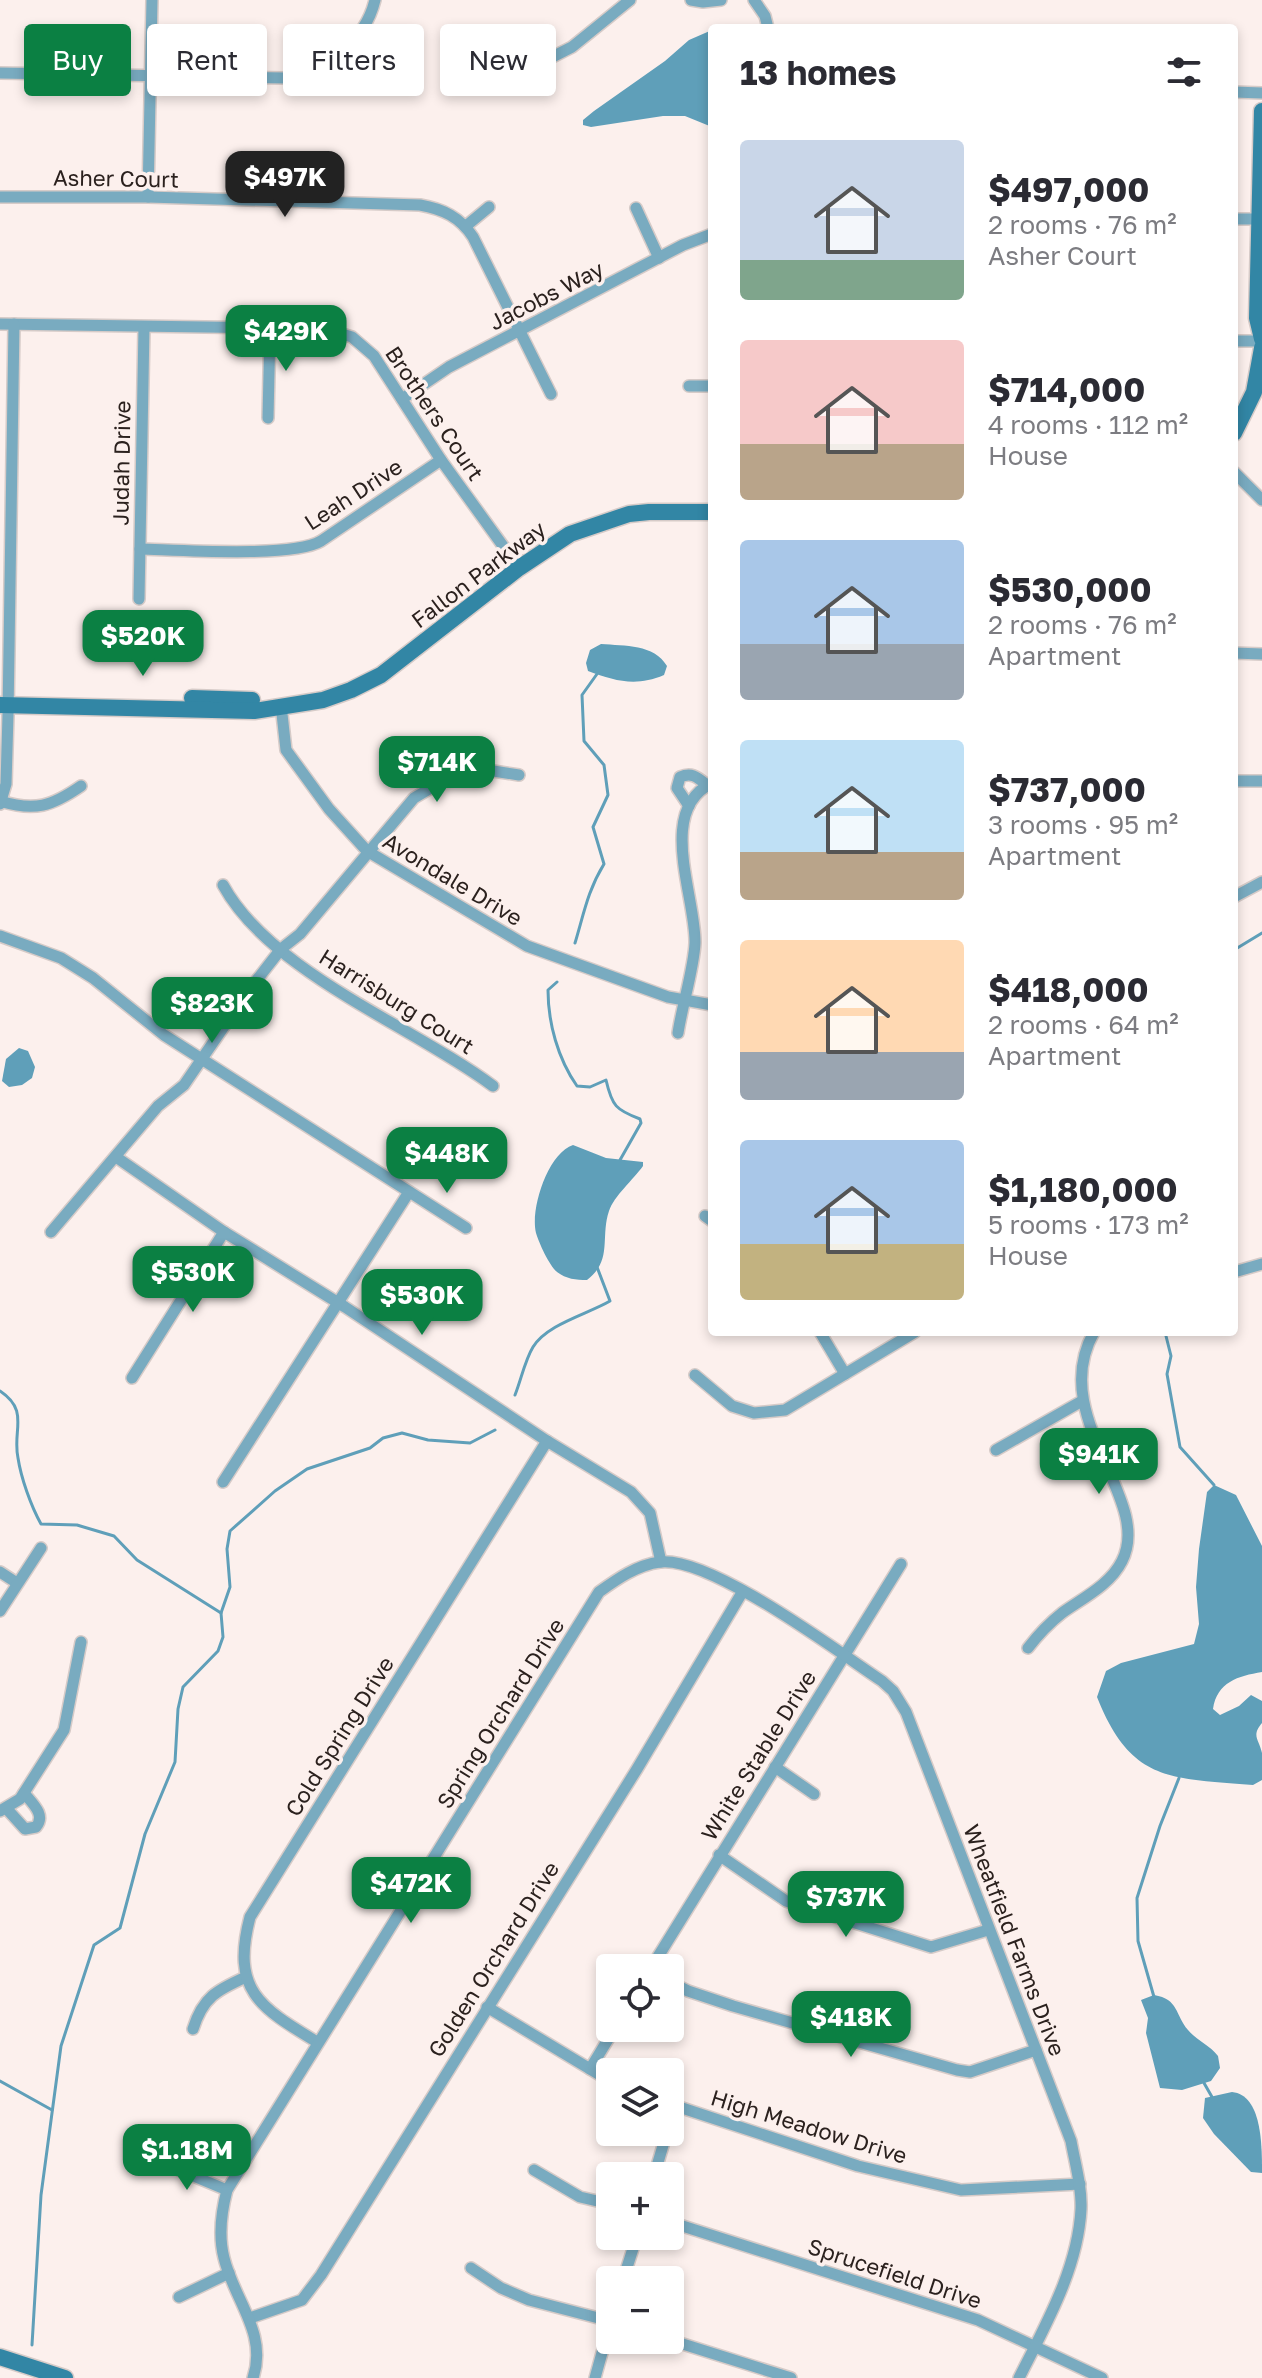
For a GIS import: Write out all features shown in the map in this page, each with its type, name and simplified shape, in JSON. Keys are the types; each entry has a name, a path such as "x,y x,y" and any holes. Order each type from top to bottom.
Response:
{"street":[{"path":"151,24 152,0"},
{"path":"267,79 303,74 325,65 342,52 372,12 375,0"},
{"path":"556,55 572,47 630,0"},
{"path":"691,0 721,0"},
{"path":"754,0 767,24"},
{"path":"0,73 147,77"},
{"path":"1238,92 1262,93"},
{"path":"148,197 150,96"},
{"path":"1238,341 1262,340 1257,318 1262,111"},
{"name":"Asher Court","path":"0,197 148,197 420,205 439,208 466,226"},
{"path":"489,207 466,226 551,394"},
{"path":"636,208 659,258"},
{"path":"1238,219 1260,219"},
{"name":"Jacobs Way","path":"402,399 449,367 708,236"},
{"name":"Brothers Court","path":"0,324 270,328 332,331 352,337 374,356 441,460 519,568"},
{"path":"14,324 6,479 6,784 0,802 18,807 38,807 58,802 81,786"},
{"name":"Judah Drive","path":"139,599 144,327"},
{"path":"268,418 270,328"},
{"path":"1238,425 1254,392 1262,348"},
{"path":"689,386 708,386"},
{"name":"Leah Drive","path":"140,549 306,548 441,460"},
{"path":"1238,476 1262,500"},
{"name":"Fallon Parkway","path":"4,701 244,699 281,705 323,700 381,675 557,541 605,520 649,512 708,512"},
{"path":"1238,653 1262,654"},
{"name":"Avondale Drive","path":"281,705 286,750 329,809 367,851 527,946 682,1001 708,1004"},
{"path":"51,1232 158,1106 184,1085 281,949 300,934 414,798 461,774 487,770 519,775"},
{"path":"689,806 677,788 680,777 695,775 708,783"},
{"path":"1238,781 1262,781"},
{"path":"678,1033 695,946 682,848 684,816 708,786"},
{"path":"1238,895 1262,882"},
{"name":"Harrisburg Court","path":"223,885 233,904 253,927 312,973 493,1086"},
{"path":"0,936 61,958 93,978 154,1028 466,1228"},
{"path":"116,1157 224,1232 547,1441 619,1483 643,1502 653,1521 661,1562 695,1566 743,1591"},
{"path":"223,1482 409,1192"},
{"path":"132,1378 224,1232"},
{"path":"1238,1271 1262,1264"},
{"path":"822,1336 845,1374"},
{"path":"695,1375 732,1406 754,1413 785,1410 908,1336"},
{"path":"1028,1648 1044,1628 1111,1577 1123,1560 1126,1549 1126,1519 1082,1401 1080,1368 1092,1336"},
{"path":"996,1450 1082,1401"},
{"name":"Cold Spring Drive","path":"246,1977 244,1941 250,1917 547,1441"},
{"path":"0,1611 41,1548"},
{"name":"Spring Orchard Drive","path":"253,2378 257,2366 257,2343 250,2318 229,2273 220,2234 221,2212 227,2190 599,1592 637,1568 661,1562"},
{"name":"White Stable Drive","path":"659,1954 901,1564"},
{"path":"0,1572 17,1583"},
{"name":"Wheatfield Farms Drive","path":"743,1591 882,1681 893,1691 906,1712 1071,2141 1080,2184 1081,2208 1076,2243 1058,2296 1019,2378"},
{"name":"Golden Orchard Drive","path":"250,2318 302,2300 321,2275 637,1769 743,1591"},
{"path":"24,1793 40,1814 36,1827 25,1829 3,1809 20,1799 64,1730 81,1642"},
{"path":"775,1767 814,1794"},
{"path":"719,1855 786,1901 931,1947 988,1930"},
{"path":"193,2029 199,2009 217,1990 246,1977 259,2000 273,2016 317,2042"},
{"path":"684,1989 957,2070 970,2072 1036,2050"},
{"path":"487,2007 596,2073"},
{"path":"590,2069 606,2042"},
{"name":"High Meadow Drive","path":"684,2109 858,2166 961,2190 1080,2184"},
{"path":"160,2162 227,2190"},
{"path":"534,2170 580,2197 596,2201"},
{"name":"Sprucefield Drive","path":"684,2227 978,2320 1102,2378"},
{"path":"471,2268 501,2288 529,2300 596,2318"},
{"path":"179,2297 229,2273"},
{"path":"684,2344 791,2378"},
{"path":"595,2378 601,2354"},
{"path":"0,2357 65,2378"}],"water":[{"path":"708,32 708,125 685,116 663,116 591,127 583,125 583,120 594,111 665,61 689,40"},
{"path":"601,644 647,650 667,666 664,675 644,681 626,681 588,671 586,663 590,650"},
{"path":"19,1048 28,1051 35,1067 32,1078 22,1085 9,1087 2,1081 6,1059"},
{"path":"573,1145 606,1158 643,1162 611,1205 603,1256 600,1265 587,1280 568,1278 554,1269 536,1233 536,1210 543,1183 556,1159"},
{"path":"1214,1485 1236,1495 1262,1546 1262,1672 1224,1686 1213,1709 1220,1715 1239,1706 1251,1695 1262,1701 1262,1723 1256,1735 1262,1753 1262,1780 1253,1785 1177,1777 1157,1771 1124,1746 1097,1697 1106,1671 1121,1663 1194,1644 1199,1624 1196,1587 1199,1549 1207,1492"},
{"path":"1154,1995 1168,2000 1188,2030 1218,2056 1220,2068 1211,2081 1182,2090 1160,2088 1146,2033 1148,2018 1141,2000"},
{"path":"1232,2092 1242,2095 1255,2112 1262,2173 1251,2172 1214,2134 1203,2118 1205,2098"}],"waterway":[{"path":"575,943 590,893 604,864 593,827 608,795 604,765 584,741 582,695 597,674"},
{"path":"1238,948 1262,933"},
{"path":"557,982 548,990 550,1015 555,1040 570,1075 577,1086 590,1087 606,1080 616,1106 640,1119 641,1123 620,1160"},
{"path":"515,1395 528,1358 539,1339 558,1326 610,1301 597,1267"},
{"path":"1166,1336 1171,1356 1167,1374 1180,1447 1214,1485"},
{"path":"0,1391 15,1406 19,1466 41,1524 77,1525 114,1536 137,1560 221,1613"},
{"path":"32,2345 41,2195 61,2046 94,1945 120,1928 145,1834 175,1762 178,1709 183,1687 218,1651 223,1637 221,1613 230,1587 227,1549 230,1531 275,1491 307,1469 370,1448 383,1438 402,1433 428,1440 470,1443 495,1430"},
{"path":"1154,1997 1138,1941 1137,1898 1179,1778"},
{"path":"0,2081 52,2110"},
{"path":"1204,2083 1212,2097"}]}
